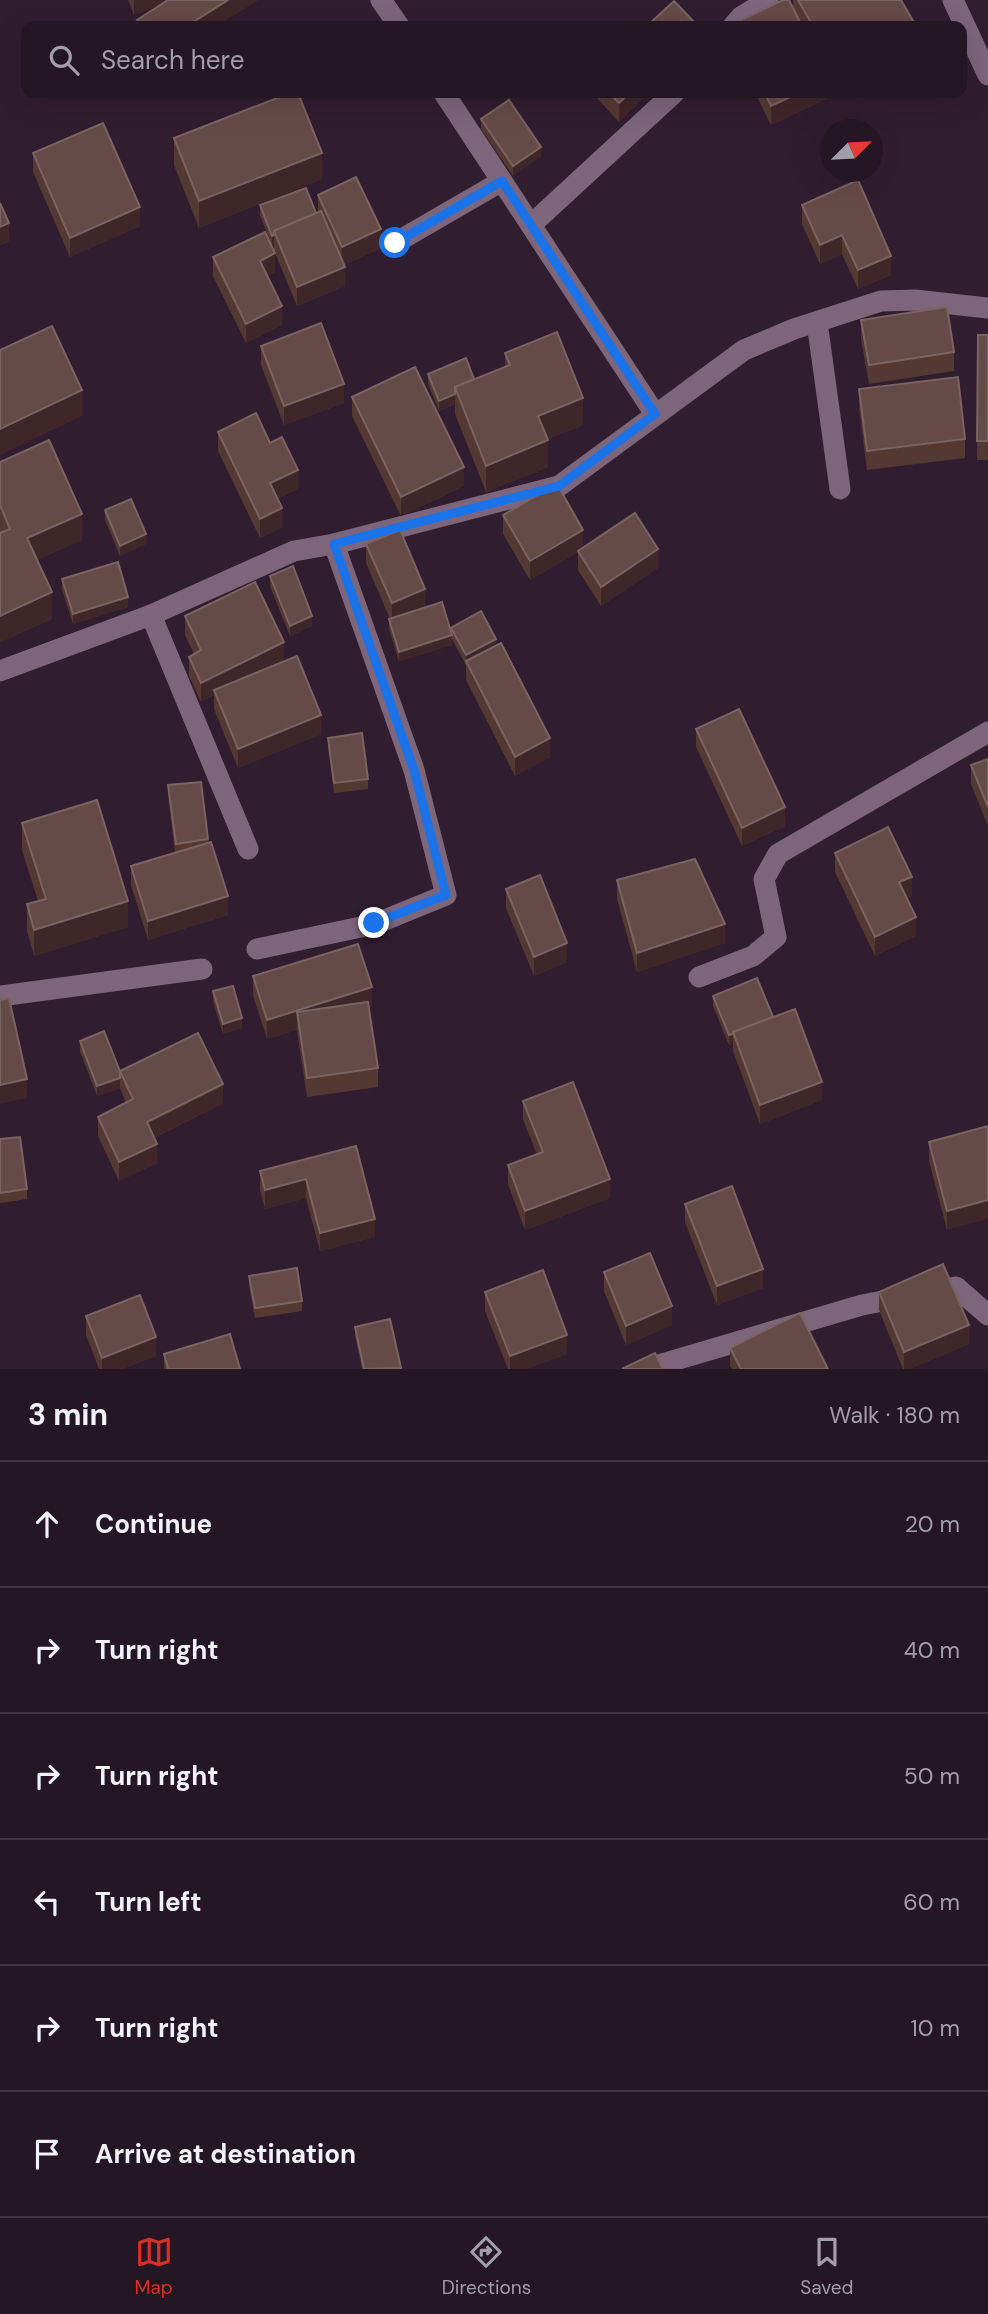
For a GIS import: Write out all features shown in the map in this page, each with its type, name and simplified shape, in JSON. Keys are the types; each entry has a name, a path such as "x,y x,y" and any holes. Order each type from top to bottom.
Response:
{"street":[{"path":"381,0 395,21"},
{"path":"737,21 768,0"},
{"path":"953,0 963,21"},
{"path":"967,30 988,75"},
{"path":"447,98 655,414"},
{"path":"531,225 669,98"},
{"path":"395,243 502,181"},
{"path":"0,671 150,615 294,551 334,544 559,486 744,350 817,321 881,301 915,300 988,308"},
{"path":"817,321 839,489"},
{"path":"257,949 374,923 446,895 414,770 334,544"},
{"path":"150,615 248,849"},
{"path":"699,977 753,956 776,937 764,879 778,855 988,732"},
{"path":"0,996 202,969"},
{"path":"645,1369 862,1305 956,1287 988,1315"}],"building":[{"path":"168,0 228,0 195,21 137,20"},
{"path":"783,0 789,0 800,21 739,21"},
{"path":"798,0 901,0 913,21 810,21"},
{"path":"674,1 693,21 652,21"},
{"path":"277,98 300,98 322,153 199,201 174,138"},
{"path":"767,98 788,98 771,106"},
{"path":"509,100 541,147 513,166 481,119"},
{"path":"103,123 140,207 70,238 33,153"},
{"path":"356,177 381,229 342,247 318,195"},
{"path":"859,182 891,256 858,270 842,235 820,245 802,205"},
{"path":"306,188 316,213 274,231 272,236 260,205"},
{"path":"0,203 9,223 0,227"},
{"path":"321,211 345,267 297,287 274,231"},
{"path":"265,232 275,253 260,261 282,306 246,324 213,257"},
{"path":"947,307 954,352 869,365 861,320"},
{"path":"321,323 344,384 284,406 261,346"},
{"path":"52,326 82,390 0,429 0,350"},
{"path":"557,332 583,398 538,416 548,440 486,466 455,387 510,365 505,353"},
{"path":"978,335 988,335 988,441 977,441"},
{"path":"466,358 474,379 455,387 455,394 439,401 428,374"},
{"path":"415,367 464,467 401,497 352,397"},
{"path":"958,377 965,439 867,451 859,389"},
{"path":"256,413 270,443 282,437 298,470 270,483 282,508 260,519 218,432"},
{"path":"49,440 82,514 27,538 52,592 0,616 0,533 10,529 0,505 0,462"},
{"path":"557,484 583,530 530,561 503,515"},
{"path":"131,499 146,534 120,546 105,510"},
{"path":"635,513 658,549 601,587 578,551"},
{"path":"400,530 425,589 392,603 366,544"},
{"path":"118,562 128,597 73,614 62,579"},
{"path":"293,566 312,616 290,626 270,576"},
{"path":"255,582 284,642 201,683 189,657 201,650 185,616"},
{"path":"442,602 452,635 399,652 389,619"},
{"path":"481,611 496,639 466,655 451,628"},
{"path":"501,643 550,738 515,757 466,661"},
{"path":"297,656 321,715 238,749 214,690"},
{"path":"739,709 785,807 742,828 696,729"},
{"path":"362,733 368,779 334,783 328,738"},
{"path":"988,759 988,807 971,765"},
{"path":"201,782 208,839 176,844 168,785"},
{"path":"97,800 128,901 34,930 27,904 46,899 22,823"},
{"path":"888,827 912,877 899,882 916,917 875,937 835,853"},
{"path":"211,842 228,896 148,921 131,866"},
{"path":"695,859 725,924 637,953 617,880"},
{"path":"540,875 567,943 534,957 506,889"},
{"path":"358,944 372,987 267,1020 253,976"},
{"path":"757,978 773,1017 729,1035 713,996"},
{"path":"233,986 242,1018 223,1024 213,991"},
{"path":"9,998 27,1079 0,1085 0,1000"},
{"path":"368,1002 378,1068 307,1078 297,1012"},
{"path":"795,1009 822,1082 760,1105 733,1032"},
{"path":"104,1031 120,1071 120,1078 97,1086 80,1041"},
{"path":"198,1033 223,1084 147,1122 157,1144 119,1162 98,1117 133,1099 120,1071"},
{"path":"573,1082 610,1179 525,1211 508,1165 543,1152 523,1101"},
{"path":"988,1126 988,1200 947,1211 929,1142"},
{"path":"20,1137 27,1189 0,1193 0,1139"},
{"path":"356,1146 375,1219 320,1233 306,1179 265,1190 260,1171"},
{"path":"732,1186 763,1269 717,1286 685,1204"},
{"path":"650,1253 672,1306 626,1326 604,1272"},
{"path":"943,1264 969,1325 904,1352 879,1292"},
{"path":"297,1268 302,1301 255,1308 249,1276"},
{"path":"543,1270 567,1335 510,1356 485,1292"},
{"path":"140,1295 156,1337 102,1358 86,1316"},
{"path":"800,1313 828,1369 741,1369 730,1348"},
{"path":"390,1319 401,1368 364,1369 355,1327"},
{"path":"230,1334 240,1369 168,1369 164,1354"},
{"path":"655,1353 663,1369 622,1369"}],"route":[{"path":"374,923 446,895 414,770 334,544 559,486 655,414 502,181 395,243"}]}
